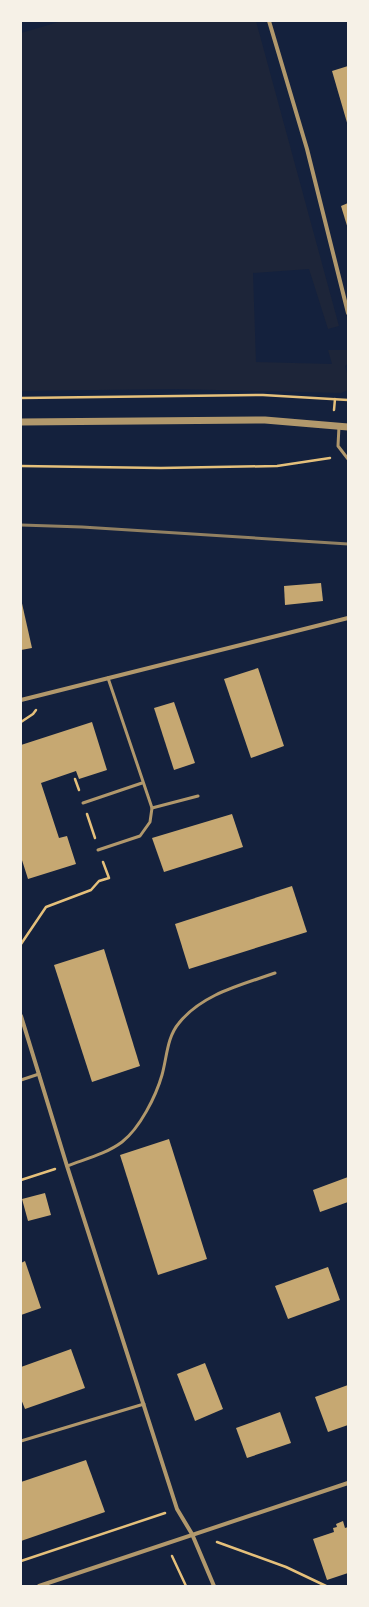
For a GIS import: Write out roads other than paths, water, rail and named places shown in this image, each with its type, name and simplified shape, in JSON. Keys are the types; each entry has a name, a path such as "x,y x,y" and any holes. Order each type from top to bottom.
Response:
{"street":[{"path":"270,21 307,149 348,314"},
{"path":"21,422 265,420 348,427"},
{"path":"21,700 348,618"},
{"path":"21,1016 67,1166 177,1509 192,1534 214,1586"},
{"path":"39,1586 348,1483"}],"lane":[{"path":"339,426 338,446 348,459"},
{"path":"98,850 140,836 150,822 152,808 142,783 108,678"},
{"path":"83,803 142,783"},
{"path":"152,808 198,796"},
{"path":"67,1166 103,1153 123,1142 142,1119 158,1086 168,1044 178,1023 198,1004 225,991 275,973"},
{"path":"21,1080 39,1074"},
{"path":"21,1441 144,1404"}],"railway":[{"path":"21,525 82,527 348,544"}]}
